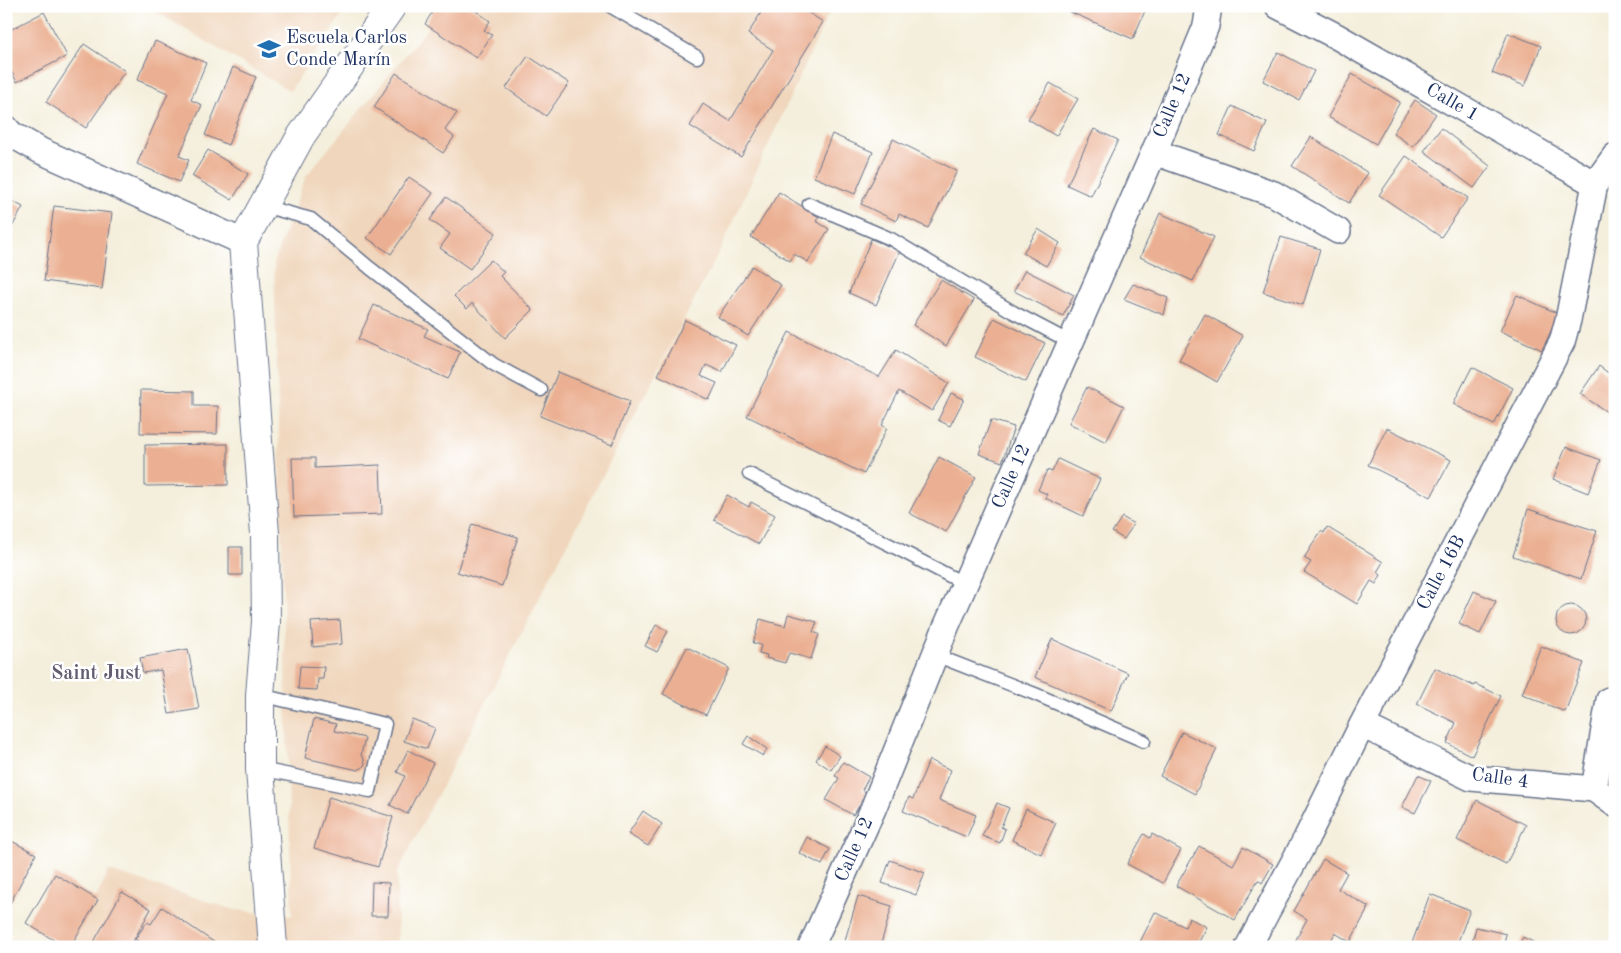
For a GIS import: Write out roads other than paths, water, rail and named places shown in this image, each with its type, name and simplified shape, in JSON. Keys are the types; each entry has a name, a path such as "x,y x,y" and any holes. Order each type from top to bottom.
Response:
{"street":[{"path":"273,947 260,769 260,695 266,622 265,534 243,242 302,136 392,6"},
{"name":"Calle 12","path":"811,947 873,809 965,584 1154,152 1206,26 1209,6"},
{"name":"Calle 1","path":"1283,7 1595,184"},
{"path":"10,138 243,242"},
{"path":"1154,152 1274,194 1338,232"},
{"path":"1595,184 1615,156"},
{"name":"Calle 16B","path":"1248,947 1306,839 1362,725 1562,342 1595,184"},
{"path":"1609,700 1594,789 1615,804"},
{"name":"Calle 4","path":"1362,725 1471,778 1594,789"}],"lane":[{"path":"610,6 697,56"},
{"path":"809,204 891,239 1013,312 1070,342"},
{"path":"263,206 311,219 370,268 493,364 541,390"},
{"path":"749,474 965,584"},
{"path":"935,655 1035,694 1144,741"},
{"path":"260,695 384,724 370,792 260,769"}],"place":[{"name":"Escuela Carlos Conde Marín","path":"269,49"}],"district":[{"name":"Saint Just","path":"96,674"}]}
